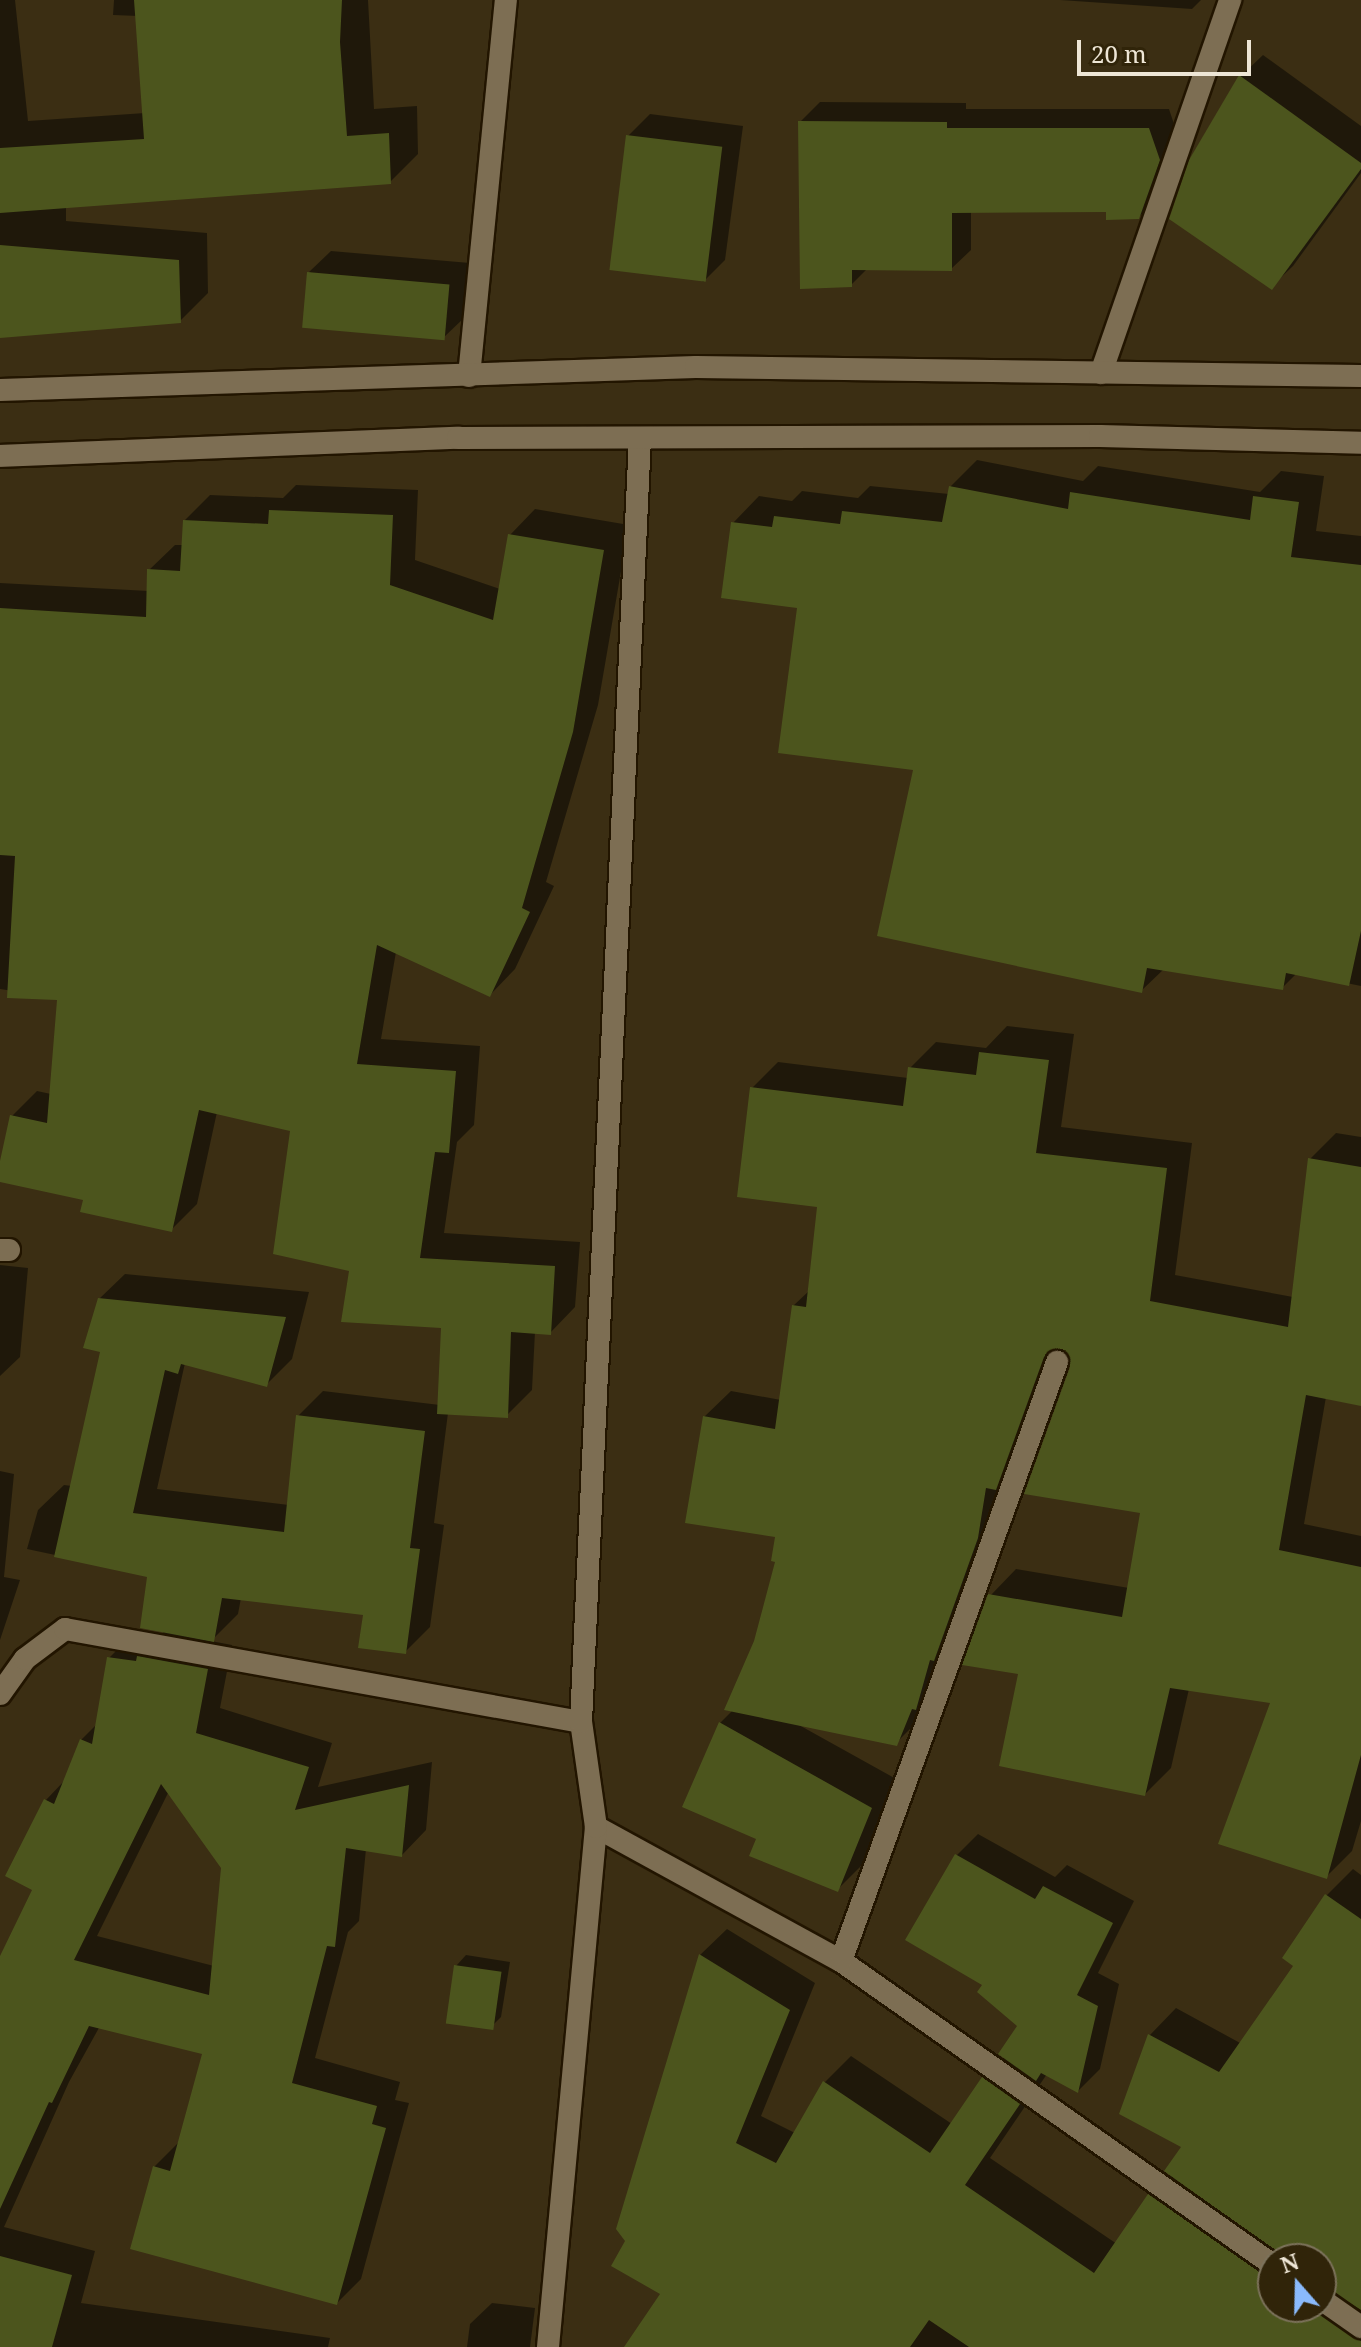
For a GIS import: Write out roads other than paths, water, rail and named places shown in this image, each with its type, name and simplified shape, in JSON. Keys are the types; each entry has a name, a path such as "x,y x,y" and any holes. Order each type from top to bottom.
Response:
{"street":[{"path":"469,376 506,0"},
{"path":"1101,373 1230,0"},
{"path":"0,390 696,367 1361,376"},
{"path":"0,456 458,438 640,440 1100,436 1361,443"},
{"path":"548,2347 596,1827 581,1722 640,440"},
{"path":"841,1961 1057,1362"},
{"path":"0,1694 25,1659 65,1629 581,1722"},
{"path":"596,1827 841,1961 1257,2254"},
{"path":"1337,2310 1361,2327"}]}
